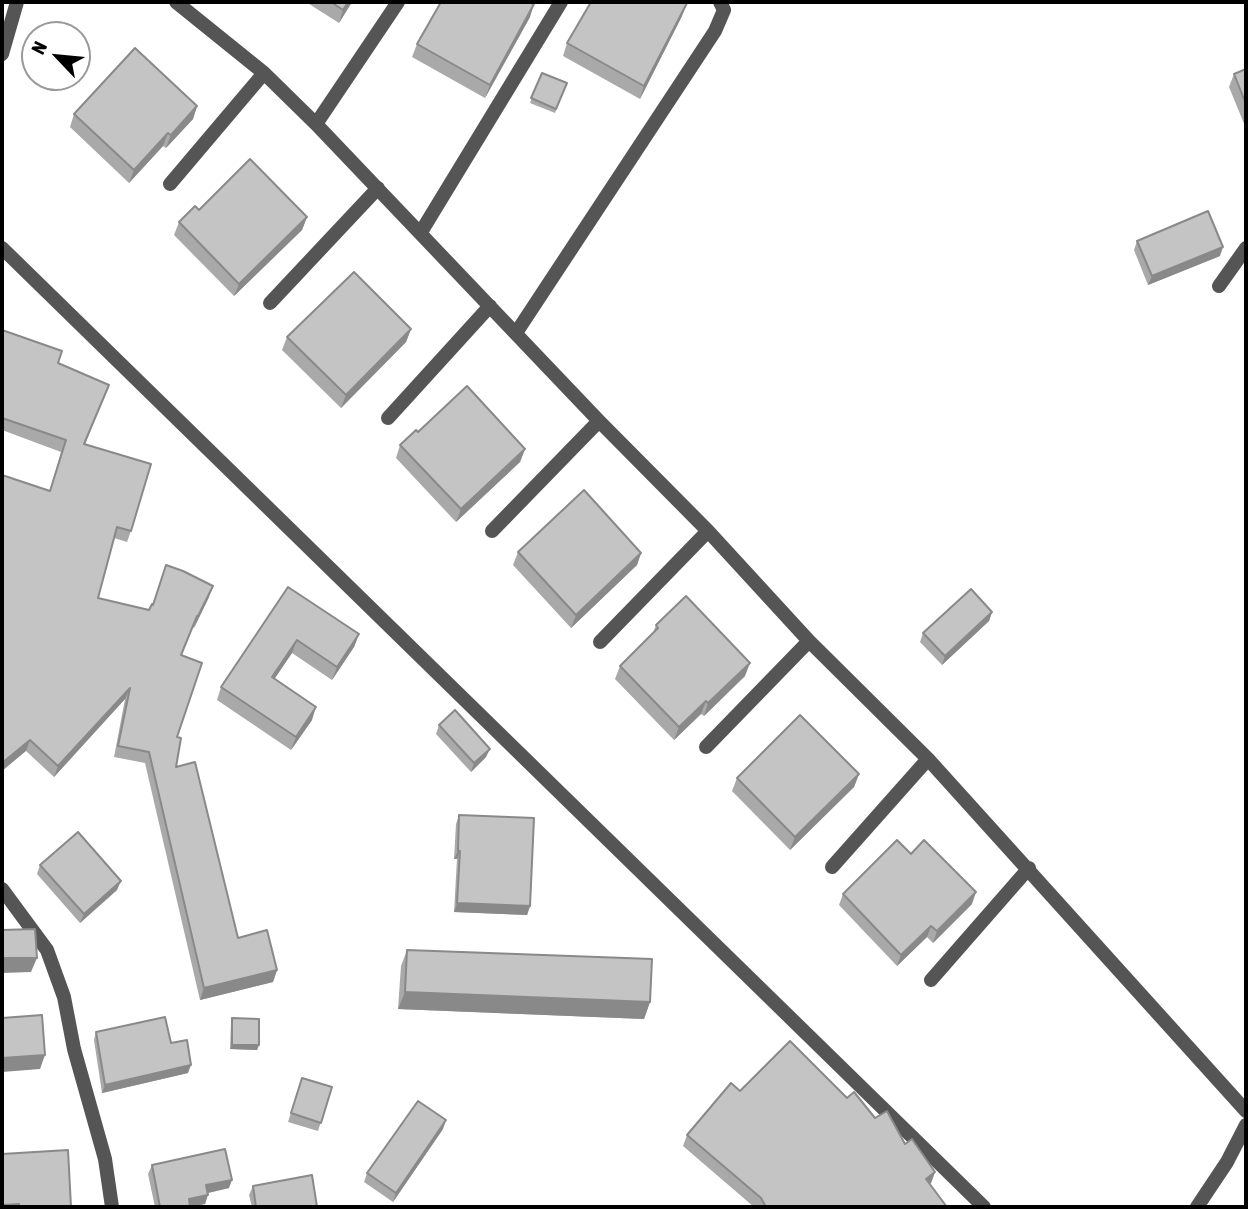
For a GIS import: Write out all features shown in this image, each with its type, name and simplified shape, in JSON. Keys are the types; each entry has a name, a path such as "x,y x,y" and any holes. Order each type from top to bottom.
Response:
{"street":[{"path":"2,54 17,2"},
{"path":"316,124 398,2"},
{"path":"421,232 561,2"},
{"path":"516,332 715,31 724,10 720,2"},
{"path":"182,4 264,73 421,232 599,421 708,531 809,641 928,760 1029,868 1246,1111"},
{"path":"170,184 264,73"},
{"path":"270,303 378,188"},
{"path":"2,248 984,1207"},
{"path":"1219,286 1246,248"},
{"path":"388,418 489,306"},
{"path":"492,531 599,421"},
{"path":"600,642 708,531"},
{"path":"706,747 809,641"},
{"path":"832,867 928,760"},
{"path":"931,980 1029,868"},
{"path":"2,889 47,950 64,997 74,1049 105,1159 113,1207"},
{"path":"1197,1207 1227,1162 1246,1125"}],"building":[{"path":"331,2 348,2 343,10"},
{"path":"441,2 534,4 490,85 417,44"},
{"path":"591,2 687,3 644,86 567,43"},
{"path":"135,48 197,106 134,170 74,114"},
{"path":"1246,69 1246,104 1234,74"},
{"path":"542,73 567,83 556,109 531,98"},
{"path":"250,159 307,217 239,284 179,222 195,206 199,210"},
{"path":"1208,211 1223,247 1152,276 1137,241"},
{"path":"354,272 411,329 346,395 287,337"},
{"path":"2,330 62,351 58,363 109,385 84,444 151,464 131,531 117,527 98,598 149,610 166,565 213,586 181,655 202,663 177,737 181,738 176,767 195,762 238,938 267,930 277,970 204,988 149,752 118,746 130,688 58,766 30,740 2,763 2,475 50,491 66,440 2,418"},
{"path":"467,386 525,449 461,509 400,445 416,430 418,432"},
{"path":"584,490 641,553 576,615 518,552"},
{"path":"288,587 359,634 337,667 297,640 272,677 316,707 296,737 221,687"},
{"path":"971,589 992,612 945,656 923,633"},
{"path":"686,596 750,663 679,727 620,666"},
{"path":"455,710 490,749 474,763 439,725"},
{"path":"800,715 859,774 795,837 737,778"},
{"path":"459,815 534,818 530,906 457,903"},
{"path":"78,832 121,881 84,914 40,865"},
{"path":"897,840 911,854 924,840 976,892 937,931 931,926 901,955 843,894"},
{"path":"35,929 37,958 2,958 2,930"},
{"path":"407,950 652,959 650,1002 405,992"},
{"path":"42,1015 45,1055 2,1058 2,1018"},
{"path":"165,1017 171,1043 187,1040 191,1065 105,1085 96,1032"},
{"path":"232,1018 259,1019 259,1045 232,1045"},
{"path":"790,1041 847,1098 854,1092 875,1118 887,1111 905,1144 912,1139 935,1172 926,1179 947,1207 766,1207 761,1198 687,1135 731,1083 740,1091"},
{"path":"302,1078 332,1087 321,1123 291,1113"},
{"path":"418,1101 446,1120 396,1193 367,1173"},
{"path":"225,1149 232,1180 206,1185 208,1195 189,1199 190,1207 160,1207 152,1165"},
{"path":"68,1150 71,1207 2,1205 2,1154"},
{"path":"312,1175 317,1207 256,1207 253,1186"}]}
